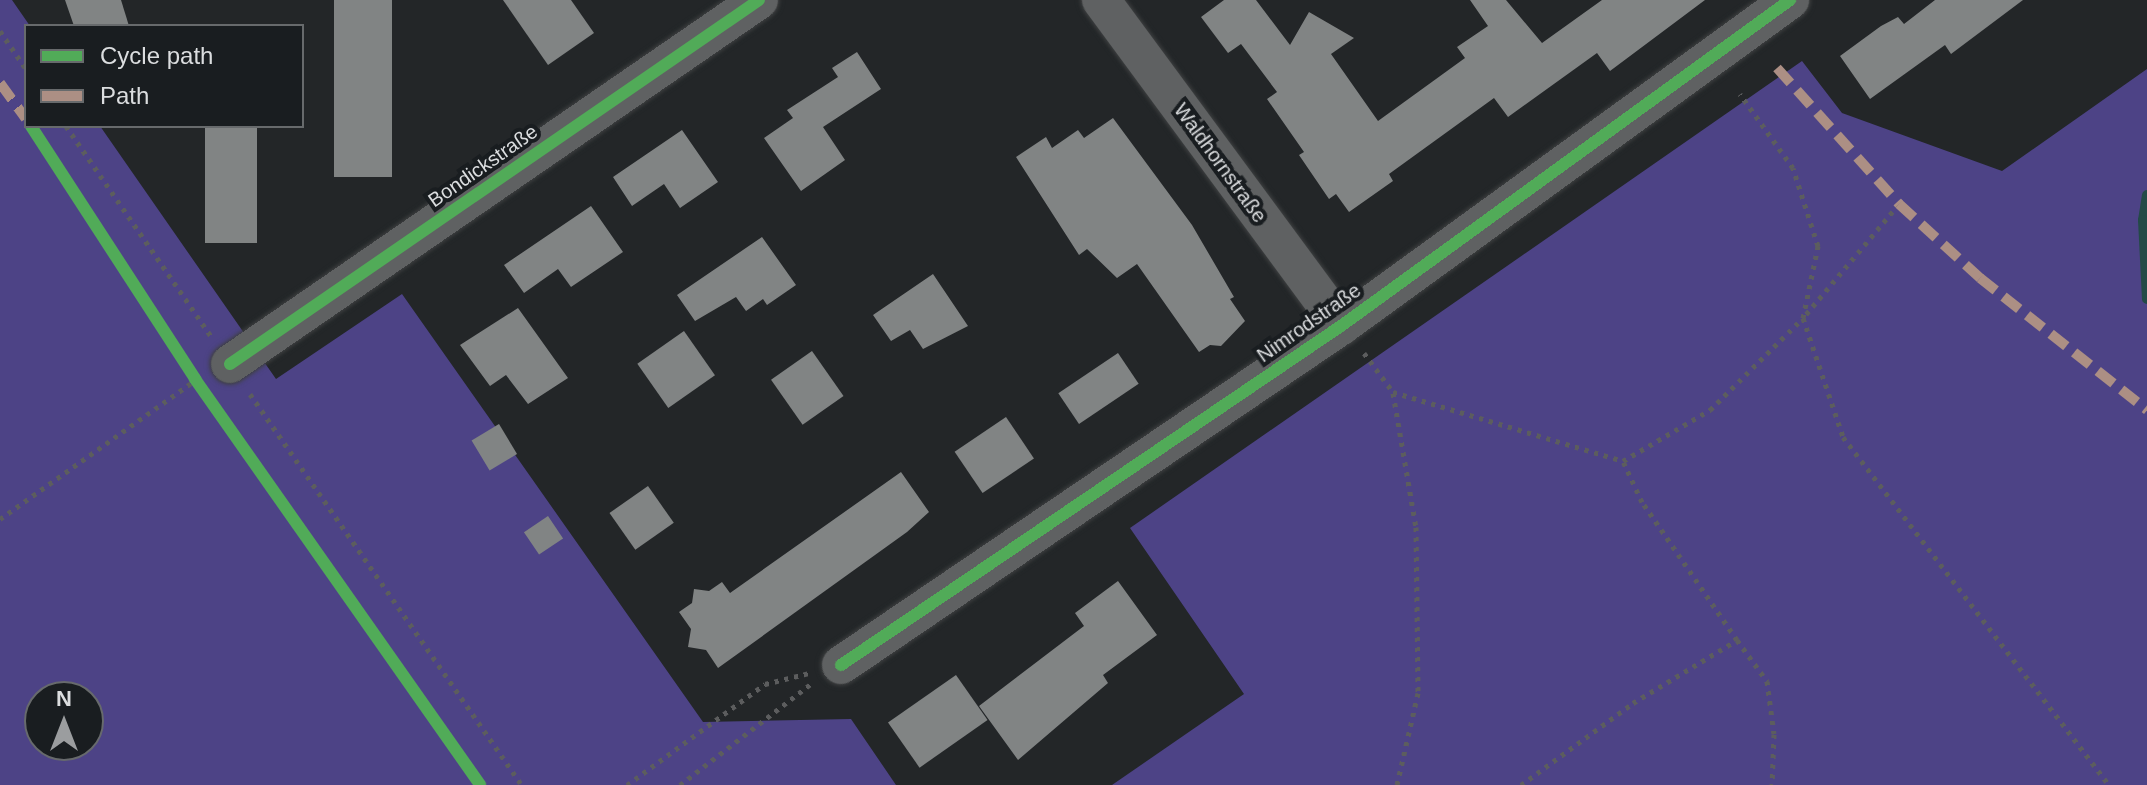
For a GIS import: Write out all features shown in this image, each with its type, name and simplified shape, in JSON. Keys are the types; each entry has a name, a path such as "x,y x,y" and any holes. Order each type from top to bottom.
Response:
{"street":[{"name":"Bondickstraße","path":"230,364 759,0"},
{"name":"Waldhornstraße","path":"1101,0 1341,326"},
{"name":"Nimrodstraße","path":"841,665 1341,326 1790,0"}],"path":[{"path":"0,31 24,66"},
{"path":"1740,94 1793,168 1818,246 1803,318 1843,437 2109,785"},
{"path":"67,128 522,785"},
{"path":"1393,392 1623,461 1710,410 1803,318 1899,204"},
{"path":"1341,326 1393,392 1416,527 1418,693 1397,785"},
{"path":"0,519 195,379 230,364"},
{"path":"1623,461 1642,502 1767,681 1774,734 1772,785"},
{"path":"1521,785 1633,703 1737,640"},
{"path":"627,785 765,684 841,665"},
{"path":"680,785 777,705 841,665"}],"shaded area":[{"path":"0,0 12,0 29,24 24,24 24,128 101,128 276,379 402,294 703,722 851,719 896,785 0,785"},
{"path":"1802,61 1842,113 2002,171 2147,69 2147,785 1112,785 1244,694 1130,528"}],"building":[{"path":"65,0 121,0 128,24 73,24"},
{"path":"334,0 392,0 392,177 334,177"},
{"path":"503,0 571,0 594,33 548,65"},
{"path":"1224,0 1256,0 1290,45 1309,12 1354,38 1331,54 1378,121 1465,58 1457,47 1488,26 1470,0 1506,0 1542,43 1602,0 1705,0 1610,71 1597,53 1508,117 1494,98 1389,174 1393,181 1349,212 1336,194 1329,199 1299,155 1304,152 1267,99 1277,92 1241,44 1228,53 1201,17"},
{"path":"1935,0 2023,0 1951,54 1945,45 1870,99 1840,56 1881,26 1898,17 1904,24"},
{"path":"857,52 881,89 823,127 845,160 801,191 764,138 793,118 787,110 838,77 832,68"},
{"path":"1113,118 1192,225 1234,297 1230,299 1245,321 1221,346 1210,345 1199,352 1137,264 1117,278 1087,249 1079,255 1016,157 1046,137 1052,148 1078,130 1084,138"},
{"path":"205,128 257,128 257,243 205,243"},
{"path":"682,130 718,182 680,208 664,184 632,206 613,177"},
{"path":"591,206 623,252 571,287 558,269 524,293 504,265"},
{"path":"762,237 796,285 767,305 763,299 746,311 736,297 695,321 677,295"},
{"path":"933,274 968,326 923,349 910,330 891,341 873,315"},
{"path":"518,308 568,378 528,404 506,375 490,386 460,345"},
{"path":"684,331 715,375 668,408 637,364"},
{"path":"812,351 844,396 803,425 771,380"},
{"path":"1118,353 1139,384 1079,424 1058,393"},
{"path":"1006,417 1034,458 983,493 955,452"},
{"path":"499,424 517,454 490,470 472,440"},
{"path":"901,472 929,512 907,532 718,668 706,650 688,647 691,629 679,612 692,603 694,589 709,591 722,582 730,593"},
{"path":"648,486 674,523 635,550 609,513"},
{"path":"548,516 563,538 539,555 524,532"},
{"path":"1118,581 1157,635 1103,675 1108,683 1018,760 979,706 1084,626 1075,613"},
{"path":"956,675 988,720 920,768 888,723"}],"waterway":[{"path":"2147,195 2143,220 2147,299"}],"marked path":[{"path":"1777,68 1899,204 1980,278 2147,410"},
{"path":"0,83 24,116"}],"cycle path":[{"path":"230,364 759,0"},
{"path":"841,665 1341,326 1790,0"},
{"path":"32,128 195,379 480,785"}]}
